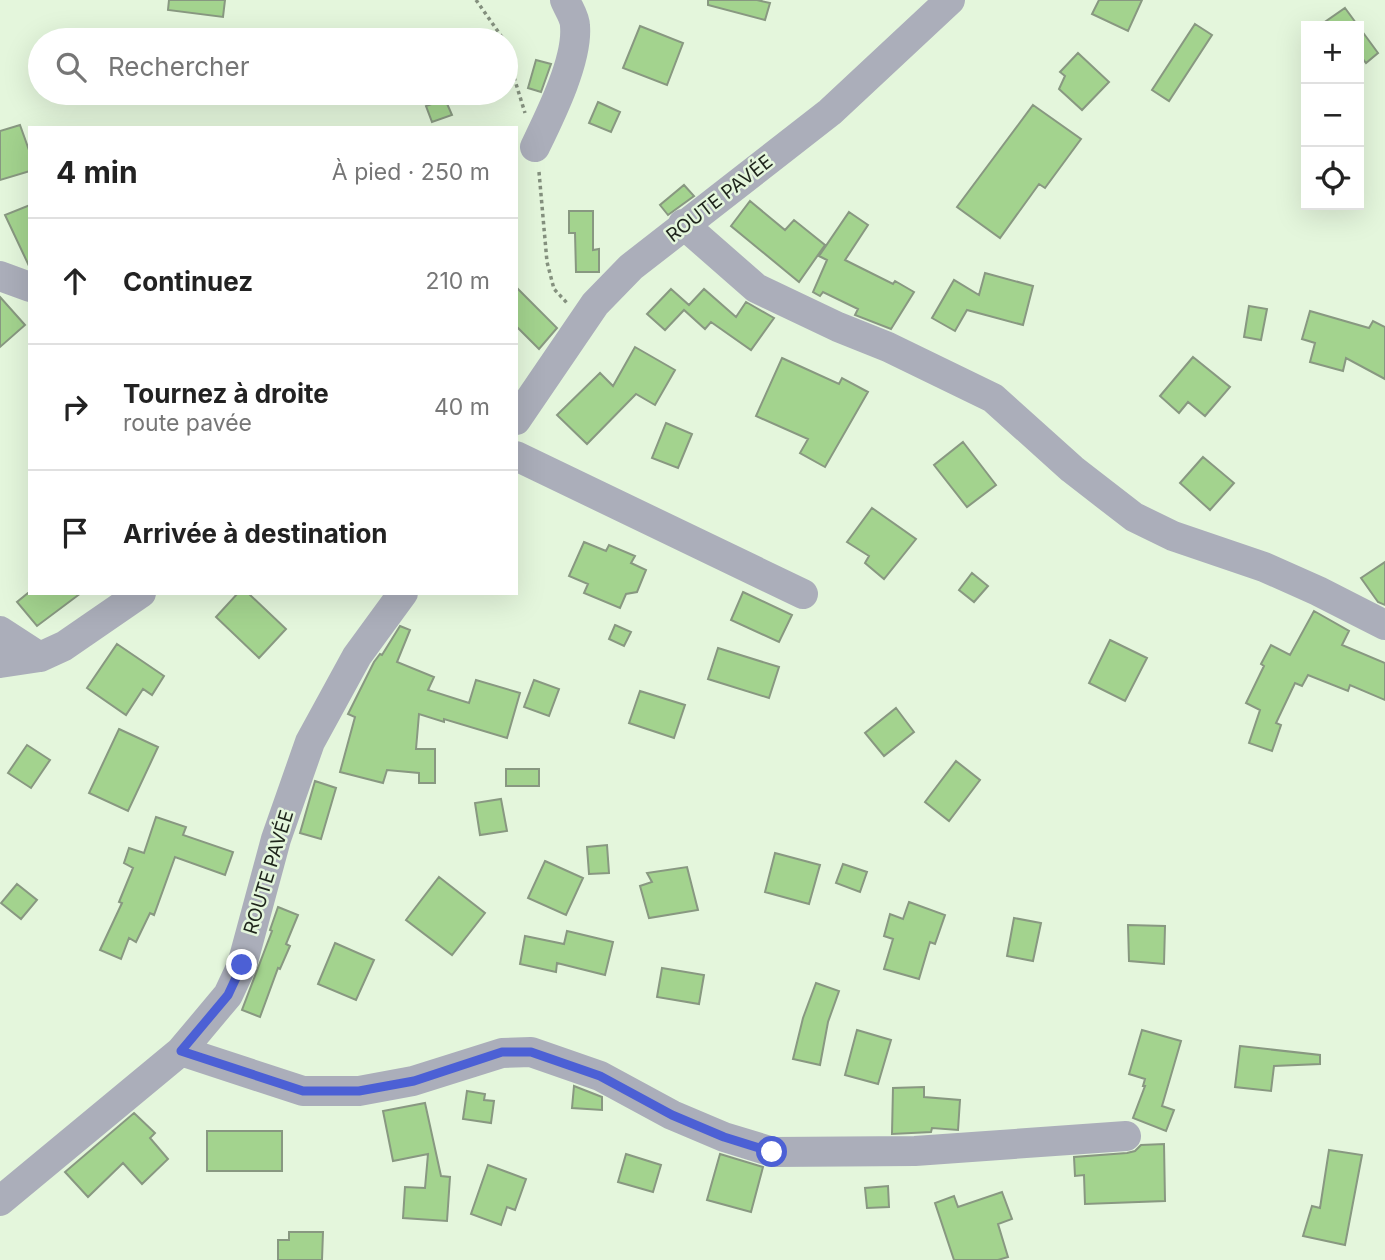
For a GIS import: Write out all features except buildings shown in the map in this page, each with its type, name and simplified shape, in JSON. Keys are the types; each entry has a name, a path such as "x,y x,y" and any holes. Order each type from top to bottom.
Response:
{"street":[{"path":"535,147 552,113 573,54 576,24 565,0"},
{"name":"ROUTE PAVÉE","path":"519,411 595,304 631,267 830,112 944,3"},
{"path":"683,224 756,288 993,398 1072,469 1134,517 1173,536 1275,572 1385,625"},
{"path":"0,276 28,286"},
{"path":"518,457 803,594"},
{"path":"0,663 40,657 64,646 138,595"},
{"name":"ROUTE PAVÉE","path":"0,1201 181,1051 228,995 242,965 276,839 310,742 357,656 402,595"},
{"path":"0,631 40,657"},
{"path":"181,1051 303,1091 359,1091 400,1084 502,1052 531,1052 600,1076 672,1115 724,1137 772,1152 915,1151 1126,1136"}],"path":[{"path":"476,0 495,28"},
{"path":"518,88 535,147 546,232 547,262 554,289 583,322"}],"route":[{"path":"242,965 228,995 181,1051 303,1091 359,1091 414,1081 502,1052 531,1052 600,1076 672,1115 724,1137 772,1152"}]}
